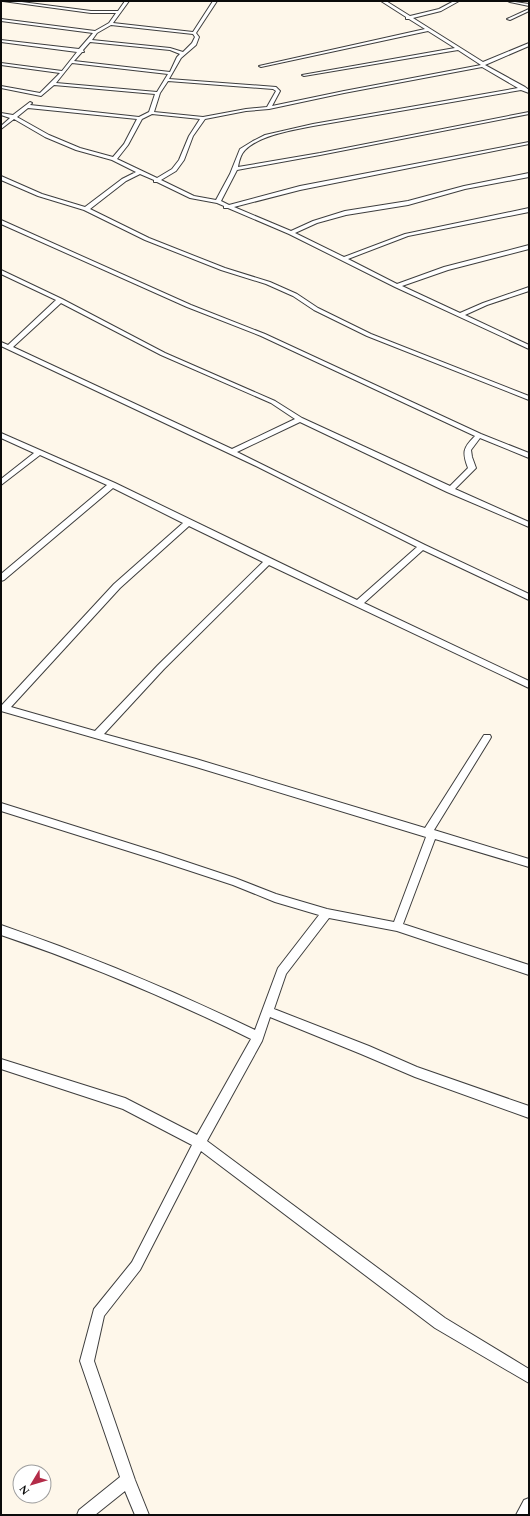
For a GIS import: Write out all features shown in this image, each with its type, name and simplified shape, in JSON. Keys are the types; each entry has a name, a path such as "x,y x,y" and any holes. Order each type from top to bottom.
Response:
{"street":[{"path":"5,1 91,12 118,12"},
{"path":"1,128 13,116 53,84 96,32 110,24 127,1"},
{"path":"194,32 210,12 215,1"},
{"path":"383,1 457,49 529,92"},
{"path":"408,18 440,10 448,3 457,1"},
{"path":"510,1 529,5"},
{"path":"509,19 529,10"},
{"path":"1,20 96,32"},
{"path":"110,24 194,32"},
{"path":"261,66 428,30"},
{"path":"150,113 158,93 167,80 179,57 194,44 197,37 194,32"},
{"path":"1,41 82,50"},
{"path":"88,42 170,49 183,53"},
{"path":"26,106 140,118 150,113 203,118 246,110 269,108 483,65 529,44"},
{"path":"304,75 457,49"},
{"path":"72,62 171,73"},
{"path":"1,64 63,72"},
{"path":"167,80 274,88 278,91 269,108"},
{"path":"53,84 158,93"},
{"path":"1,87 41,95"},
{"path":"218,202 243,149 263,137 307,127 523,88"},
{"path":"234,169 320,154 529,113"},
{"path":"1,114 13,116 48,136 78,149 114,159 140,171 156,181 192,197 218,202 226,207 290,232 397,286 529,347"},
{"path":"114,159 126,145 140,118"},
{"path":"156,181 174,170 181,160 191,136 203,118"},
{"path":"226,207 300,188 529,143"},
{"path":"86,208 124,180 140,171"},
{"path":"290,232 315,222 345,213 408,203 464,188 529,175"},
{"path":"1,178 40,195 86,208 147,239 224,269 268,283 295,295 316,309 369,335 529,398"},
{"path":"344,259 407,235 529,210"},
{"path":"1,222 189,306 263,335 479,435 529,456"},
{"path":"397,286 426,273 449,266 529,247"},
{"path":"1,272 60,300 163,354 273,402 300,419 385,460 529,525"},
{"path":"460,315 485,304 529,289"},
{"path":"60,300 4,346 231,452 422,548 529,597"},
{"path":"519,343 529,340"},
{"path":"231,452 300,419"},
{"path":"1,435 38,453 112,484 268,561 529,685"},
{"path":"450,490 462,476 469,472 472,468 467,455 468,448 479,435"},
{"path":"1,483 38,453"},
{"path":"1,578 112,484"},
{"path":"189,522 152,553 117,586 2,708 98,734 529,863"},
{"path":"358,604 422,548"},
{"path":"98,734 160,667 268,561"},
{"path":"397,927 429,833 487,737"},
{"path":"1,807 167,859 235,882 275,898 327,913 397,927 529,970"},
{"path":"142,1515 128,1480 87,1361 98,1313 136,1266 200,1143 258,1037 282,971 327,913"},
{"path":"1,930 32,940 115,972 200,1008 258,1037"},
{"path":"267,1010 415,1072 529,1112"},
{"path":"1,1064 125,1104 200,1143 440,1324 529,1376"},
{"path":"84,1515 128,1480"},
{"path":"523,1515 529,1505"}]}
